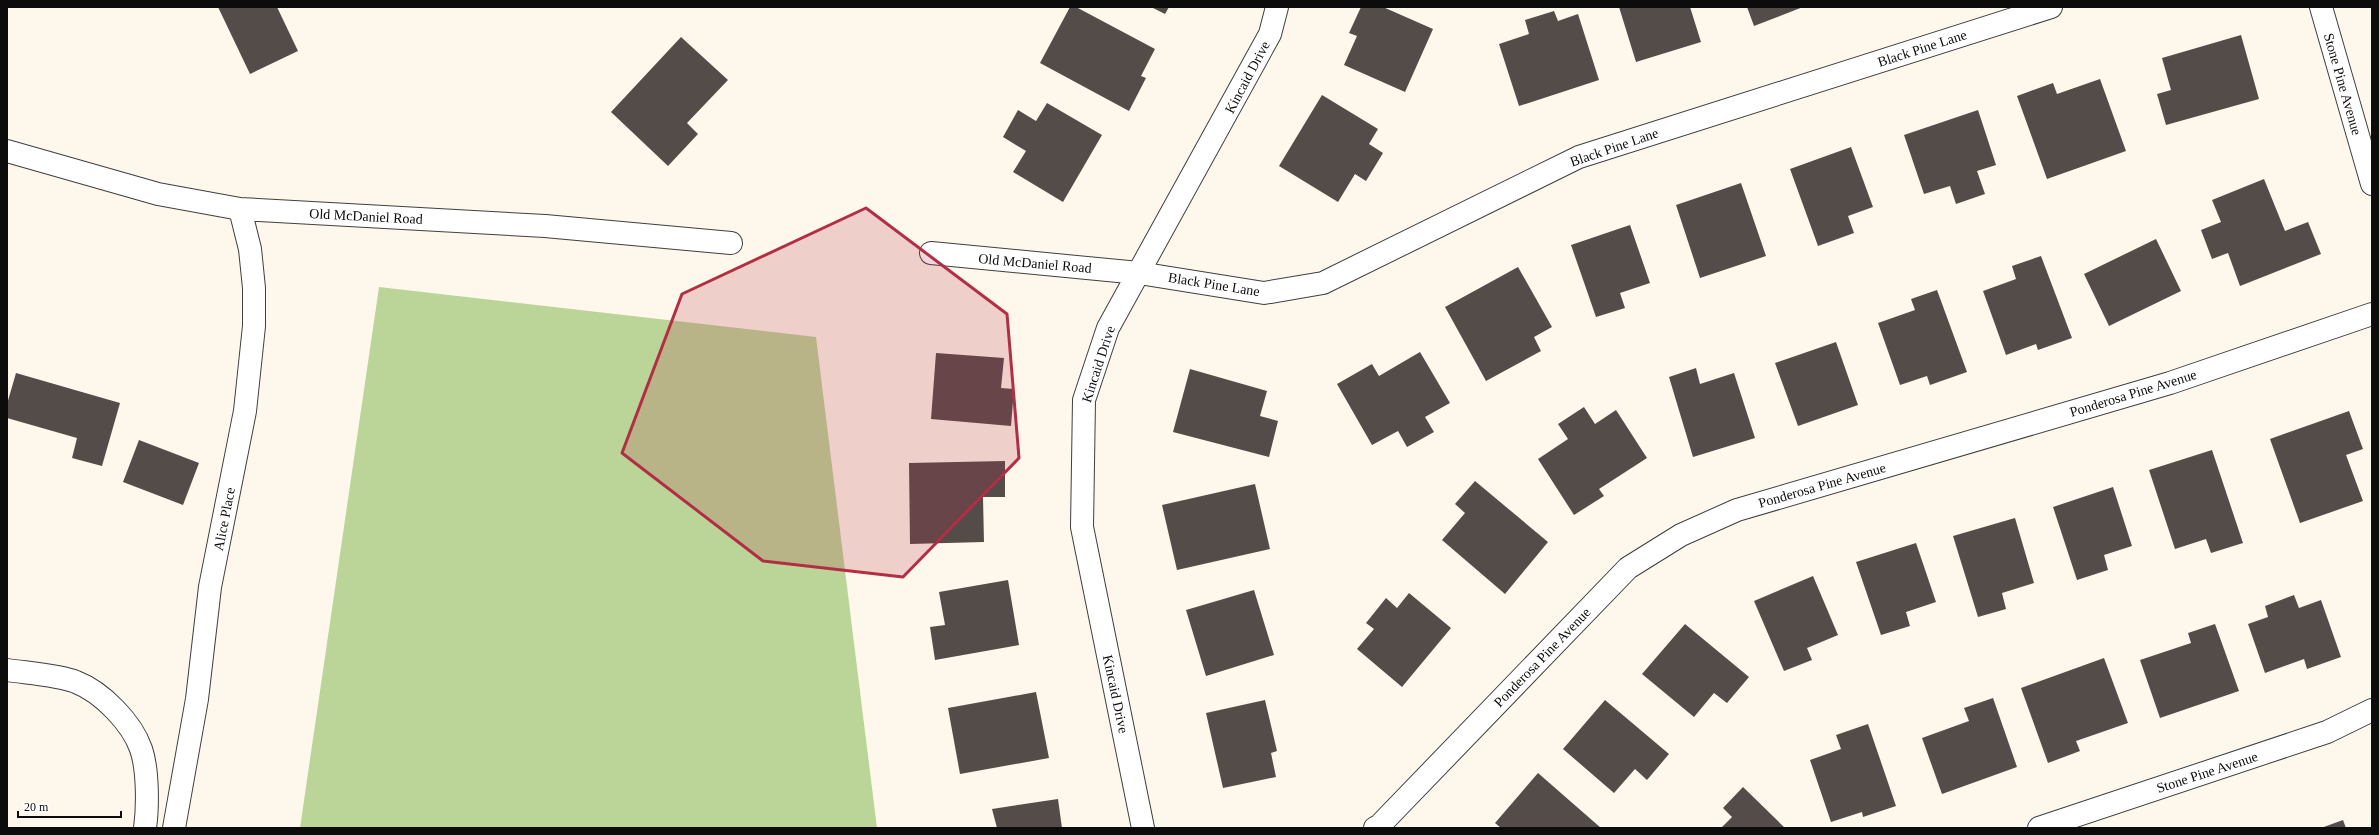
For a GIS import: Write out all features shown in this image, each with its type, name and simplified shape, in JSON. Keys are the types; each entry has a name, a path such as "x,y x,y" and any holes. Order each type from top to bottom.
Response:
{"street":[{"name":"Kincaid Drive","path":"1143,828 1082,527 1084,400 1108,328 1270,34 1277,7"},
{"name":"Black Pine Lane","path":"1139,273 1264,293 1323,283 1579,156 2051,7"},
{"name":"Stone Pine Avenue","path":"2321,7 2372,184"},
{"name":"Old McDaniel Road","path":"7,151 158,194 240,209 545,226 731,244"},
{"name":"Alice Place","path":"174,828 197,699 210,587 245,411 251,357 254,288 250,249 240,209"},
{"name":"Old McDaniel Road","path":"931,253 1139,273"},
{"name":"Ponderosa Pine Avenue","path":"1375,828 1380,825 1628,568 1681,535 1737,510 2170,383 2372,314"},
{"path":"7,670 76,682 94,692 126,723 141,749 145,771 145,828"},
{"name":"Stone Pine Avenue","path":"2039,828 2327,732 2372,710"}],"highlighted area":[{"path":"866,208 1007,314 1019,458 903,577 763,561 622,453 682,294"}],"green space":[{"path":"379,287 816,337 877,828 300,828"}],"building":[{"path":"218,7 277,7 298,51 250,74"},
{"path":"1070,7 1076,7 1155,49 1141,76 1146,78 1129,111 1040,63"},
{"path":"1151,7 1169,7 1165,14"},
{"path":"1361,7 1383,7 1433,29 1405,92 1344,65 1357,36 1349,33"},
{"path":"1619,7 1690,7 1701,42 1636,62"},
{"path":"1747,7 1803,7 1754,26"},
{"path":"1554,11 1558,21 1578,14 1599,80 1519,106 1499,44 1529,34 1525,20"},
{"path":"2241,35 2259,99 2166,125 2157,94 2171,90 2162,58"},
{"path":"681,37 728,80 687,123 698,134 668,166 611,112"},
{"path":"2100,79 2126,151 2047,179 2017,96 2053,83 2057,94"},
{"path":"1322,95 1378,129 1369,144 1383,153 1366,181 1355,174 1338,202 1279,166"},
{"path":"1047,103 1102,135 1063,202 1013,172 1026,151 1003,137 1018,110 1036,121"},
{"path":"1978,110 1996,165 1977,171 1985,194 1956,204 1950,186 1924,194 1904,135"},
{"path":"1851,147 1873,207 1848,216 1854,233 1818,246 1790,169"},
{"path":"2264,179 2285,231 2308,222 2321,254 2240,286 2228,253 2212,259 2201,230 2221,222 2212,200"},
{"path":"1741,183 1766,256 1700,278 1676,205"},
{"path":"1630,225 1650,283 1620,293 1625,308 1596,317 1571,245"},
{"path":"2156,239 2181,291 2109,326 2084,274"},
{"path":"2041,256 2072,338 2038,350 2036,344 2006,355 1983,291 2016,279 2012,266"},
{"path":"1518,267 1552,327 1534,337 1541,351 1486,381 1445,307"},
{"path":"1937,290 1967,372 1930,385 1927,376 1900,385 1878,323 1915,310 1911,299"},
{"path":"1836,342 1858,405 1798,426 1775,363"},
{"path":"1420,352 1450,403 1425,417 1434,432 1407,447 1398,431 1372,445 1337,384 1372,364 1379,376"},
{"path":"936,353 1004,358 1001,388 1014,389 1011,426 931,419"},
{"path":"1696,368 1700,384 1734,373 1755,438 1693,457 1669,377"},
{"path":"1190,369 1267,391 1260,416 1278,421 1269,457 1173,432"},
{"path":"16,373 120,403 102,466 72,458 77,438 7,418 7,404"},
{"path":"1584,407 1595,424 1616,410 1647,458 1599,489 1604,496 1574,515 1538,459 1568,439 1558,424"},
{"path":"2349,411 2363,449 2346,455 2363,501 2300,523 2270,439"},
{"path":"139,440 199,463 183,505 123,482"},
{"path":"2212,450 2243,543 2211,553 2206,539 2175,549 2149,470"},
{"path":"1005,461 1005,497 983,497 984,542 910,544 909,463"},
{"path":"1475,481 1548,542 1505,594 1442,540 1465,513 1455,504"},
{"path":"1255,484 1270,549 1177,570 1162,505"},
{"path":"2113,487 2132,546 2104,555 2108,570 2077,580 2053,507"},
{"path":"2015,518 2034,583 2002,593 2006,609 1978,617 1953,536"},
{"path":"1916,543 1936,602 1906,612 1910,626 1881,635 1856,562"},
{"path":"1813,576 1838,635 1807,648 1812,660 1784,671 1754,601"},
{"path":"1008,580 1019,645 935,660 930,627 945,625 939,592"},
{"path":"1254,590 1274,655 1206,676 1186,610"},
{"path":"1409,593 1451,628 1402,687 1357,649 1374,629 1366,623 1386,598 1397,608"},
{"path":"2294,595 2299,608 2321,600 2341,657 2307,669 2304,659 2265,673 2248,624 2268,617 2265,606"},
{"path":"1685,624 1749,677 1727,703 1714,693 1694,717 1642,674"},
{"path":"2215,624 2239,691 2160,718 2140,660 2191,643 2188,633"},
{"path":"2104,658 2128,723 2076,741 2080,751 2048,763 2021,688"},
{"path":"1036,692 1049,758 960,774 948,708"},
{"path":"1993,698 2017,767 1942,794 1922,738 1969,721 1964,708"},
{"path":"1265,700 1277,751 1271,753 1276,777 1223,788 1206,713"},
{"path":"1605,700 1669,754 1647,780 1635,769 1614,793 1563,749"},
{"path":"1868,724 1896,806 1863,817 1862,812 1831,822 1810,760 1841,749 1836,735"},
{"path":"1538,773 1601,828 1501,828 1495,823"},
{"path":"1743,787 1785,828 1721,828 1732,817 1723,808"},
{"path":"1058,799 1062,828 997,828 992,809"},
{"path":"2343,820 2346,828 2321,828"}]}
